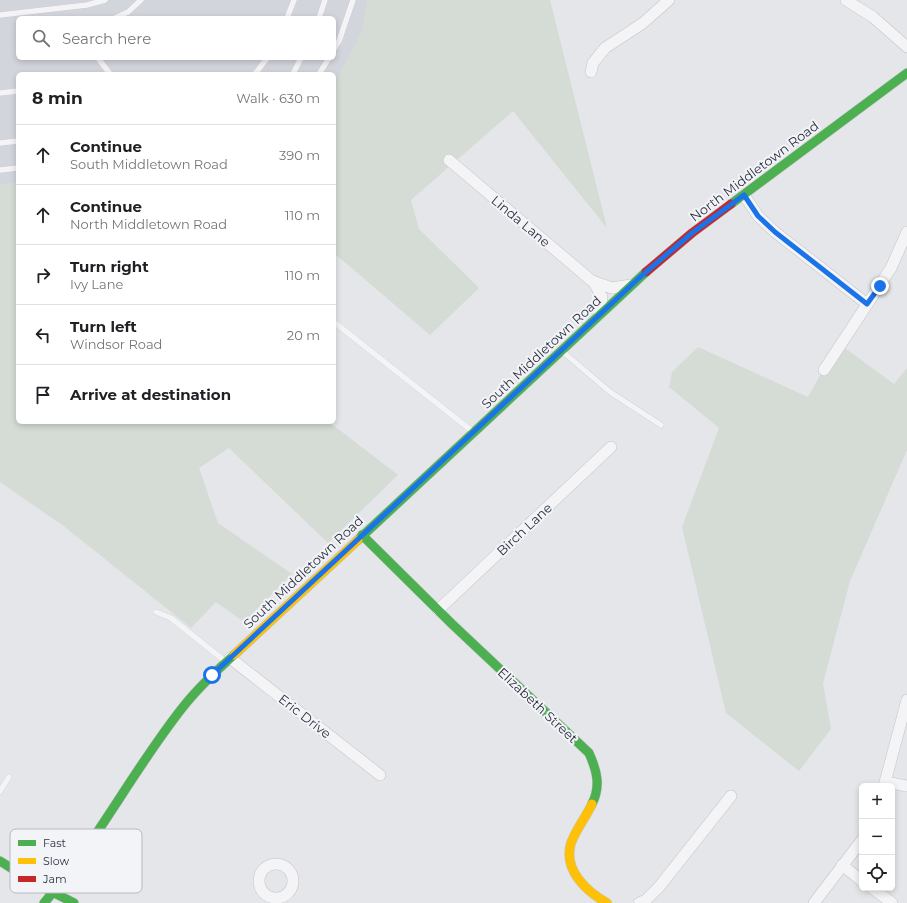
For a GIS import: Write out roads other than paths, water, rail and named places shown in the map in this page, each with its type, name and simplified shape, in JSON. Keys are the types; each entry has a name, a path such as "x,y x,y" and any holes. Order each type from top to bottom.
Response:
{"street":[{"path":"591,72 593,63 605,48 644,23 669,0"},
{"path":"846,0 873,17 907,47"},
{"name":"North Middletown Road","path":"621,296 692,233 907,73"},
{"name":"Linda Lane","path":"449,160 592,281 602,298 599,316"},
{"path":"744,195 758,216 775,232 867,304"},
{"path":"824,370 891,268 907,232"},
{"name":"Linda Lane","path":"592,281 612,288 626,287 633,284"},
{"name":"South Middletown Road","path":"100,829 179,712 228,660 621,296"},
{"name":"Birch Lane","path":"438,610 611,447"},
{"name":"Elizabeth Street","path":"362,535 438,610 582,745 594,762 598,772 597,791 575,834 570,853 574,875 580,884 598,899 607,903"},
{"name":"Eric Drive","path":"228,660 380,775"},
{"path":"885,783 907,700"},
{"path":"895,785 907,786"},
{"path":"639,903 646,900 659,887 731,796"},
{"path":"814,903 859,844"},
{"path":"0,861 10,867"},
{"path":"842,866 859,879"},
{"path":"876,891 892,903"},
{"path":"53,893 74,903"},
{"name":"South Middletown Road","path":"44,903 53,893"}],"lane":[{"path":"0,15 87,5 105,0"},
{"path":"119,16 128,12 141,0"},
{"path":"288,16 294,0"},
{"path":"319,16 325,0"},
{"path":"336,46 353,0"},
{"path":"100,60 108,72"},
{"path":"256,72 266,60"},
{"path":"294,72 300,60"},
{"path":"320,72 328,60"},
{"path":"0,93 16,91"},
{"path":"0,143 16,141"},
{"path":"0,170 16,168"},
{"path":"336,324 474,433"},
{"path":"562,351 610,392 661,425"},
{"path":"156,612 171,618 228,660"},
{"path":"0,791 9,777"}]}
